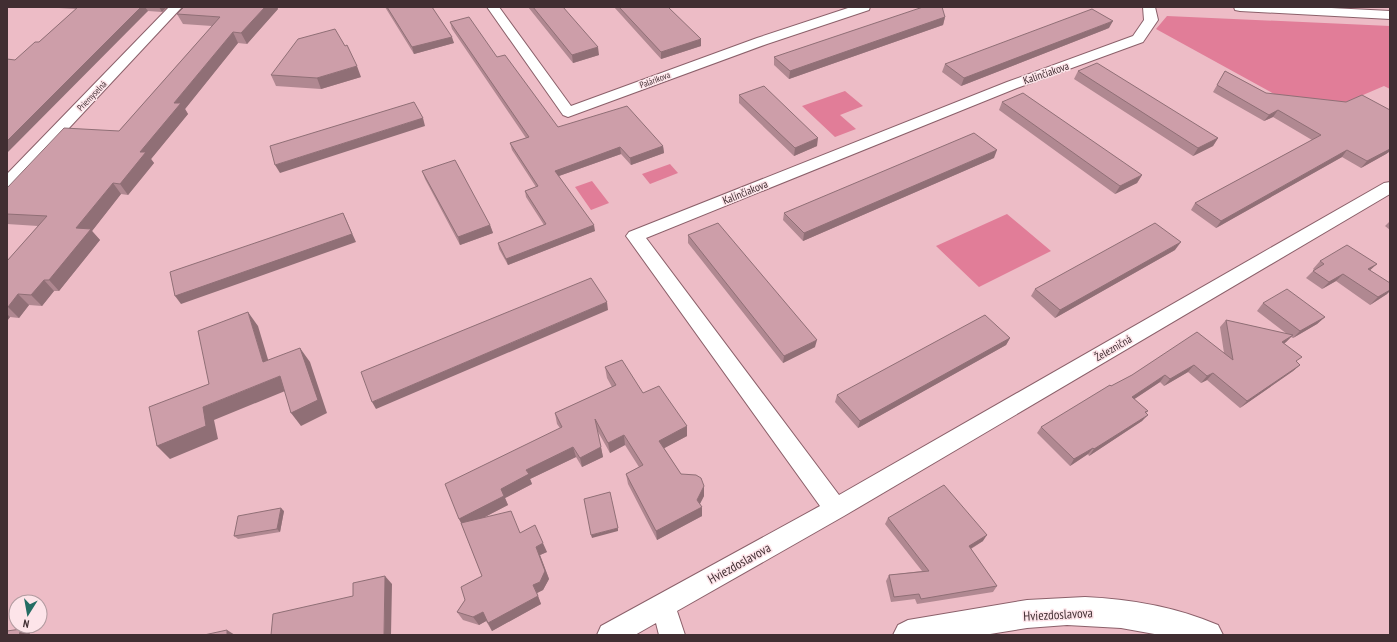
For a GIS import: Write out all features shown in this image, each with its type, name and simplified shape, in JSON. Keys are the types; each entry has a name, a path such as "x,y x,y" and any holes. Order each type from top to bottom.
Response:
{"main road":[{"name":"Hviezdoslavova","path":"908,635 1028,614 1067,611 1105,612 1151,618 1208,635"}],"street":[{"name":"Priemyselná","path":"7,184 176,7"},
{"name":"Palárikova","path":"493,7 568,112 762,41 864,7"},
{"name":"Kalinčiakova","path":"836,510 635,236 1012,85 1138,39 1150,20 1149,7"},
{"path":"1240,7 1333,9 1390,15"},
{"name":"Železničná","path":"836,510 865,490 1390,188"},
{"name":"Hviezdoslavova","path":"610,635 836,510"},
{"path":"663,606 672,635"}],"shaded area":[{"path":"1167,16 1390,26 1390,89 1384,86 1314,116 1156,29"},
{"path":"845,91 863,106 840,115 856,129 835,137 802,106"},
{"path":"670,164 678,173 650,184 642,174"},
{"path":"592,181 609,203 591,210 575,187"},
{"path":"1007,214 1051,251 979,287 936,246"}],"building":[{"path":"78,7 141,7 7,141 7,59 15,60 35,42 39,42"},
{"path":"184,7 265,7 241,33 233,32 174,103 181,103 140,152 146,152 120,184 113,183 76,228 91,229 49,280 44,280 31,295 18,294 7,307 7,261 47,216 7,214 7,188 64,128 119,131 220,17 177,14"},
{"path":"387,7 432,7 452,37 412,47"},
{"path":"533,7 563,7 598,47 572,55"},
{"path":"619,7 668,7 701,39 661,52"},
{"path":"923,7 942,7 945,17 790,71 774,57"},
{"path":"1092,9 1113,21 964,78 945,64"},
{"path":"469,17 497,57 505,55 558,127 627,106 663,146 630,158 620,147 555,171 594,225 506,259 498,243 546,224 525,191 538,186 510,143 529,137 450,22"},
{"path":"335,29 345,46 347,45 357,66 317,78 271,75 298,39"},
{"path":"1097,63 1218,138 1198,148 1078,71"},
{"path":"1225,71 1266,93 1346,102 1362,95 1390,110 1390,149 1367,161 1347,150 1221,221 1195,203 1321,135 1278,110 1269,115 1217,85"},
{"path":"764,86 818,138 795,148 739,95"},
{"path":"1023,93 1142,175 1120,186 1002,102"},
{"path":"414,102 423,118 275,165 270,146"},
{"path":"974,133 997,150 804,233 784,213"},
{"path":"455,160 490,225 458,237 422,171"},
{"path":"343,213 352,234 175,296 170,272"},
{"path":"718,223 817,340 784,356 688,235"},
{"path":"1155,223 1181,242 1060,310 1035,289"},
{"path":"1347,245 1377,264 1368,269 1390,283 1390,290 1378,297 1343,274 1329,282 1313,271 1324,264 1320,261"},
{"path":"591,278 607,302 372,402 361,372"},
{"path":"1287,289 1325,317 1300,331 1263,303"},
{"path":"248,312 263,362 300,348 318,400 291,413 280,376 203,407 206,426 157,446 149,407 209,384 198,331"},
{"path":"985,315 1010,338 860,421 837,395"},
{"path":"1226,320 1293,335 1282,342 1302,357 1296,361 1300,365 1247,401 1213,373 1207,376 1194,365 1170,379 1165,375 1132,397 1148,411 1145,412 1148,415 1094,449 1093,448 1074,459 1041,427 1110,385 1111,386 1132,375 1197,332 1233,360"},
{"path":"622,360 643,393 659,386 687,426 659,441 681,474 696,475 701,478 704,486 697,500 702,507 656,531 626,474 643,465 624,435 608,443 595,419 601,447 580,458 573,447 526,470 529,474 501,489 504,496 459,519 445,484 562,427 555,413 616,385 605,367"},
{"path":"944,485 987,535 969,546 997,586 921,599 919,594 894,597 889,575 929,571 888,518"},
{"path":"610,492 618,528 591,535 584,499"},
{"path":"281,508 277,529 234,536 238,516"},
{"path":"511,511 520,533 535,525 543,543 536,547 545,571 540,582 533,585 538,596 488,623 483,612 473,617 457,612 465,600 461,587 482,576 461,523"},
{"path":"385,576 384,635 271,635 273,614 353,596 353,583"},
{"path":"227,630 227,635 204,635"},
{"path":"7,631 8,634 19,634 7,635"}]}
